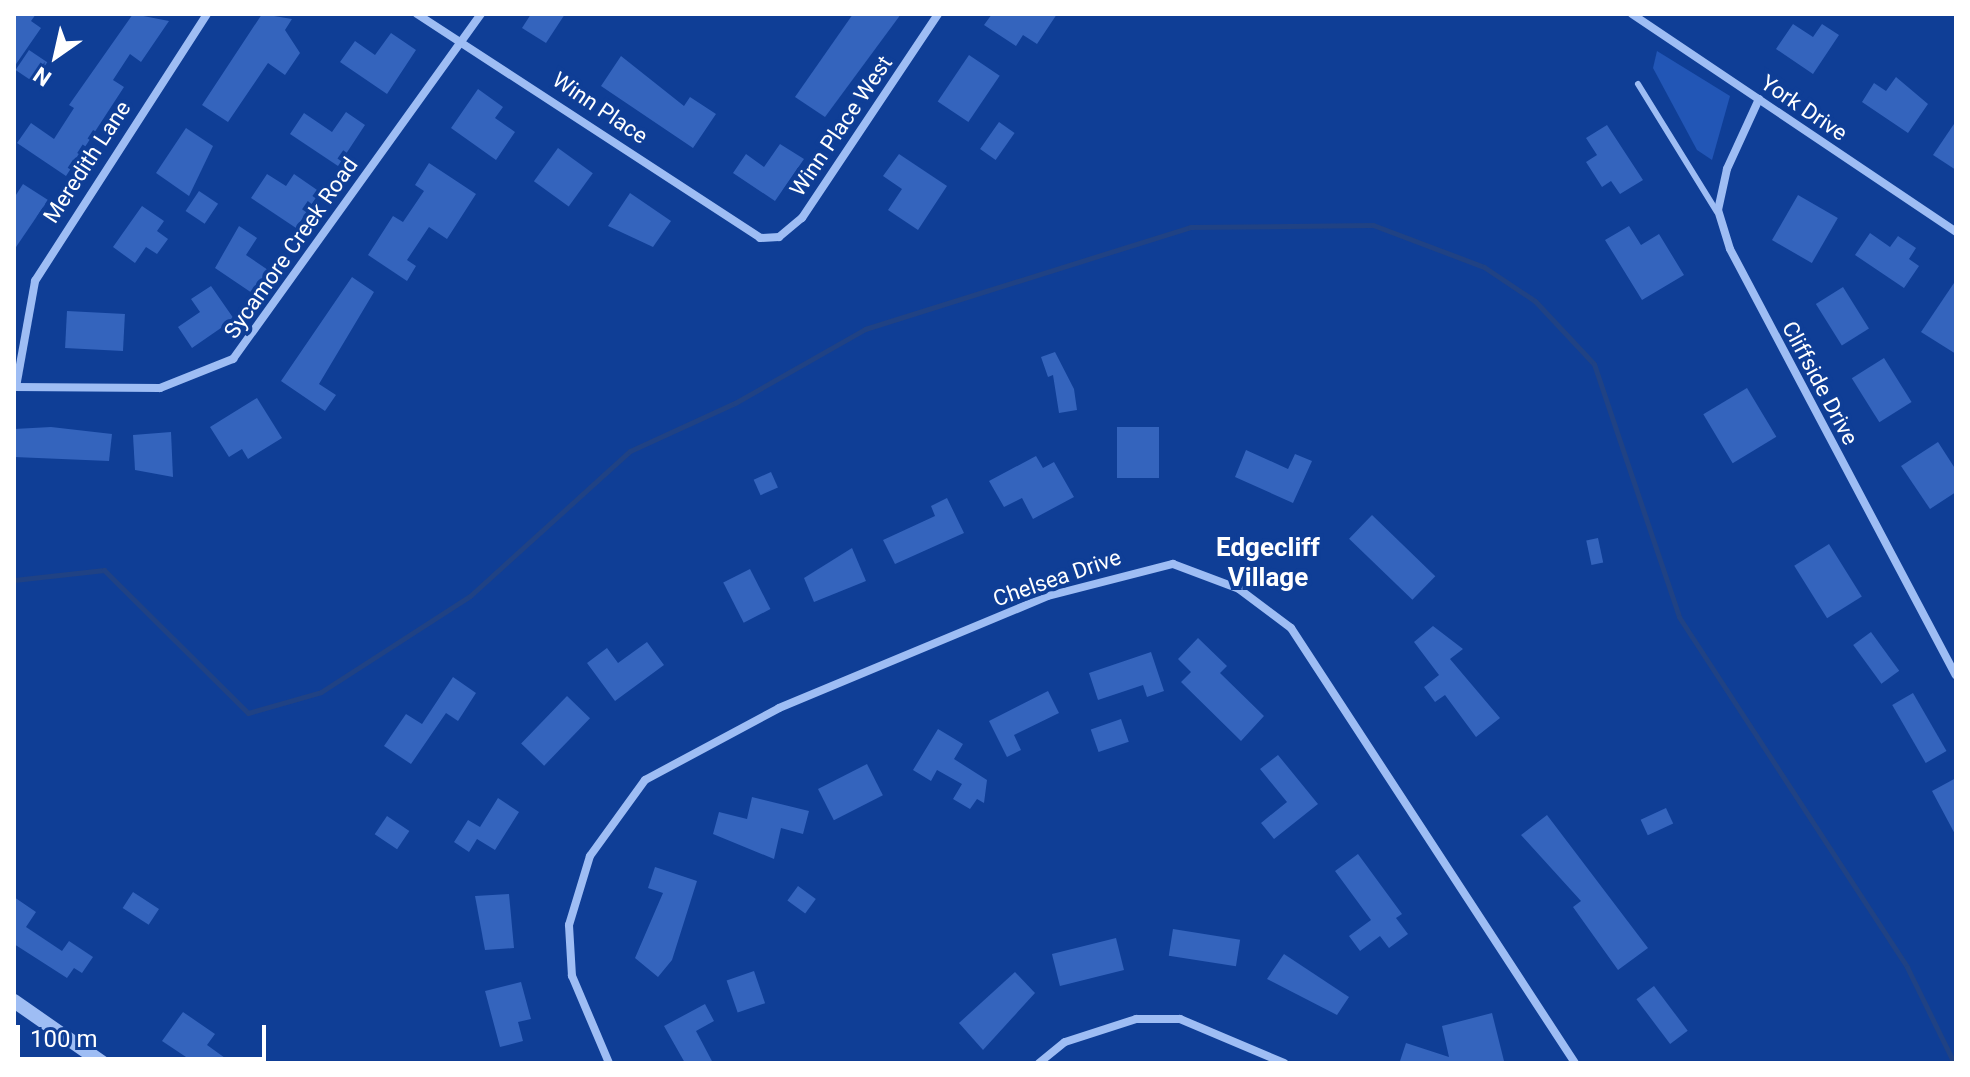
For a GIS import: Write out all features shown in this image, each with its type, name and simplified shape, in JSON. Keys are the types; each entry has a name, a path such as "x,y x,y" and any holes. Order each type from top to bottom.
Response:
{"street":[{"name":"Meredith Lane","path":"15,387 35,281 207,14"},
{"name":"Winn Place","path":"417,14 462,38 760,238"},
{"name":"Sycamore Creek Road","path":"15,387 160,388 233,359 286,295 481,14"},
{"name":"Winn Place West","path":"760,238 779,237 802,218 938,14"},
{"name":"York Drive","path":"1632,14 1956,232"},
{"path":"1719,215 1727,169 1759,99"},
{"name":"Cliffside Drive","path":"1719,215 1737,263 1956,675"},
{"name":"Chelsea Drive","path":"609,1063 572,976 569,925 590,856 645,780 779,708 1048,596 1173,564 1239,589 1291,628 1575,1063"},
{"path":"14,1001 103,1063"},
{"path":"1039,1063 1065,1042 1136,1019 1180,1019 1284,1063"}],"lane":[{"path":"1638,84 1719,215"}],"shaded area":[{"path":"1657,51 1730,96 1712,160 1697,150 1653,68"}],"building":[{"path":"14,14 36,14 31,21 41,28 14,67"},
{"path":"133,14 169,21 141,62 130,54 113,80 124,87 66,176 17,143 31,123 54,139 74,108 69,105"},
{"path":"262,14 292,19 285,30 300,53 285,75 268,63 228,122 202,105"},
{"path":"531,14 565,14 546,43 522,28"},
{"path":"853,14 901,14 825,117 795,97"},
{"path":"992,14 1057,14 1037,44 1023,35 1016,46 984,25"},
{"path":"1793,24 1813,37 1822,24 1839,35 1813,74 1776,49"},
{"path":"391,33 416,50 387,94 340,62 355,41 375,55"},
{"path":"29,50 47,62 34,82 16,70"},
{"path":"969,55 1000,76 968,122 938,101"},
{"path":"621,56 684,106 690,97 716,114 693,148 601,86"},
{"path":"1896,77 1928,104 1908,133 1862,102 1874,83 1886,91"},
{"path":"478,89 503,107 495,118 515,132 496,160 451,128"},
{"path":"346,112 365,125 338,166 290,134 304,113 332,132"},
{"path":"1956,121 1956,170 1933,155"},
{"path":"999,122 1015,133 996,160 980,149"},
{"path":"1607,125 1643,180 1620,194 1611,181 1602,187 1586,162 1597,155 1586,138"},
{"path":"186,128 213,146 189,196 156,173"},
{"path":"780,144 804,159 775,201 733,173 746,154 764,167"},
{"path":"558,148 593,173 569,206 534,181"},
{"path":"899,154 947,186 918,230 888,210 902,189 883,176"},
{"path":"429,163 476,194 447,239 429,227 407,260 416,266 407,281 368,255 393,216 403,222 424,191 415,185"},
{"path":"267,174 286,186 294,174 320,192 296,228 251,198"},
{"path":"23,184 48,200 14,250 14,198"},
{"path":"199,191 218,204 205,224 186,211"},
{"path":"630,193 671,221 653,247 608,226"},
{"path":"1798,195 1838,218 1812,263 1772,240"},
{"path":"142,206 164,221 157,231 168,239 157,254 146,247 135,263 113,247"},
{"path":"239,226 257,238 246,255 268,270 252,293 215,268"},
{"path":"1629,226 1641,245 1659,234 1684,275 1642,300 1605,240"},
{"path":"1870,233 1890,247 1898,236 1916,248 1909,259 1919,266 1904,288 1855,255"},
{"path":"352,277 374,292 319,384 336,395 325,411 281,381"},
{"path":"1956,280 1956,354 1921,332"},
{"path":"211,286 234,319 192,348 178,327 200,312 191,299"},
{"path":"1843,287 1869,329 1842,346 1816,304"},
{"path":"67,311 125,314 123,351 65,348"},
{"path":"1055,352 1074,389 1077,410 1059,413 1053,375 1048,377 1041,357"},
{"path":"1884,358 1912,402 1879,422 1852,378"},
{"path":"1747,388 1776,437 1733,463 1703,414"},
{"path":"257,398 282,438 248,459 242,449 229,457 210,427"},
{"path":"51,427 112,434 109,461 14,457 14,429"},
{"path":"1117,427 1159,427 1159,478 1117,478"},
{"path":"171,432 173,477 135,470 133,435"},
{"path":"1938,442 1956,470 1956,492 1930,509 1901,466"},
{"path":"1246,450 1288,469 1295,454 1312,461 1293,503 1235,477"},
{"path":"1036,456 1043,468 1054,462 1074,497 1033,519 1022,498 1004,507 989,481"},
{"path":"771,472 778,488 761,495 754,480"},
{"path":"947,498 964,533 895,564 883,540 935,516 931,506"},
{"path":"1372,515 1435,576 1412,600 1349,539"},
{"path":"1598,538 1603,562 1591,565 1586,540"},
{"path":"1829,544 1862,597 1827,618 1794,566"},
{"path":"852,548 866,581 814,602 804,578"},
{"path":"750,569 770,609 744,623 723,583"},
{"path":"1433,626 1463,649 1450,659 1500,718 1476,737 1445,695 1435,702 1424,687 1439,675 1414,642"},
{"path":"1871,632 1899,671 1881,684 1853,645"},
{"path":"1198,638 1227,666 1220,673 1264,716 1241,741 1181,682 1191,672 1178,659"},
{"path":"647,642 664,665 615,701 587,663 607,648 618,663"},
{"path":"1151,652 1164,691 1147,697 1143,685 1098,700 1089,673"},
{"path":"453,677 476,693 458,721 446,713 411,764 384,746 406,714 422,724"},
{"path":"1048,691 1059,713 1014,735 1021,750 1007,757 989,721"},
{"path":"1913,693 1946,751 1926,763 1892,705"},
{"path":"567,696 590,718 544,766 521,743"},
{"path":"1121,719 1129,742 1099,752 1091,729"},
{"path":"938,729 963,744 954,759 987,780 984,803 977,799 970,809 953,799 962,784 937,770 931,781 913,770"},
{"path":"1278,755 1318,804 1274,839 1261,823 1287,802 1260,769"},
{"path":"867,764 883,795 834,820 818,789"},
{"path":"1956,778 1956,836 1932,791"},
{"path":"752,797 809,811 803,834 781,828 774,859 713,834 719,812 747,819"},
{"path":"498,798 519,812 495,850 477,839 469,852 454,842 468,820 480,827"},
{"path":"1666,808 1673,823 1648,835 1641,820"},
{"path":"1547,815 1648,948 1618,970 1573,907 1581,901 1521,835"},
{"path":"387,816 409,831 397,849 375,834"},
{"path":"1358,854 1402,914 1396,918 1408,934 1389,948 1380,936 1360,951 1349,936 1371,920 1335,871"},
{"path":"655,867 697,881 672,960 658,977 635,958 663,893 648,888"},
{"path":"798,886 816,899 805,913 787,901"},
{"path":"133,892 159,909 149,925 123,908"},
{"path":"509,894 514,948 485,950 475,896"},
{"path":"14,897 36,912 26,927 62,951 69,941 93,957 82,973 74,968 67,978 14,944"},
{"path":"1173,929 1240,940 1236,966 1169,956"},
{"path":"1116,938 1124,970 1060,986 1052,954"},
{"path":"1284,954 1349,997 1337,1015 1267,979"},
{"path":"754,971 765,1003 738,1013 727,980"},
{"path":"1015,972 1035,993 983,1050 959,1023"},
{"path":"521,982 531,1019 518,1022 523,1041 500,1047 485,991"},
{"path":"1654,986 1688,1031 1670,1044 1636,999"},
{"path":"705,1004 714,1021 696,1031 713,1063 685,1063 664,1026"},
{"path":"183,1012 215,1034 207,1045 232,1063 195,1063 162,1041"},
{"path":"1492,1013 1504,1061 1400,1061 1406,1043 1449,1057 1442,1026"}],"waterway":[{"path":"14,580 104,570 248,713 321,692 470,596 630,451 735,403 865,329 1190,227 1373,225 1484,267 1535,301 1594,364 1679,617 1907,967 1954,1063"}],"district":[{"name":"Edgecliff Village","path":"1268,563"}]}
